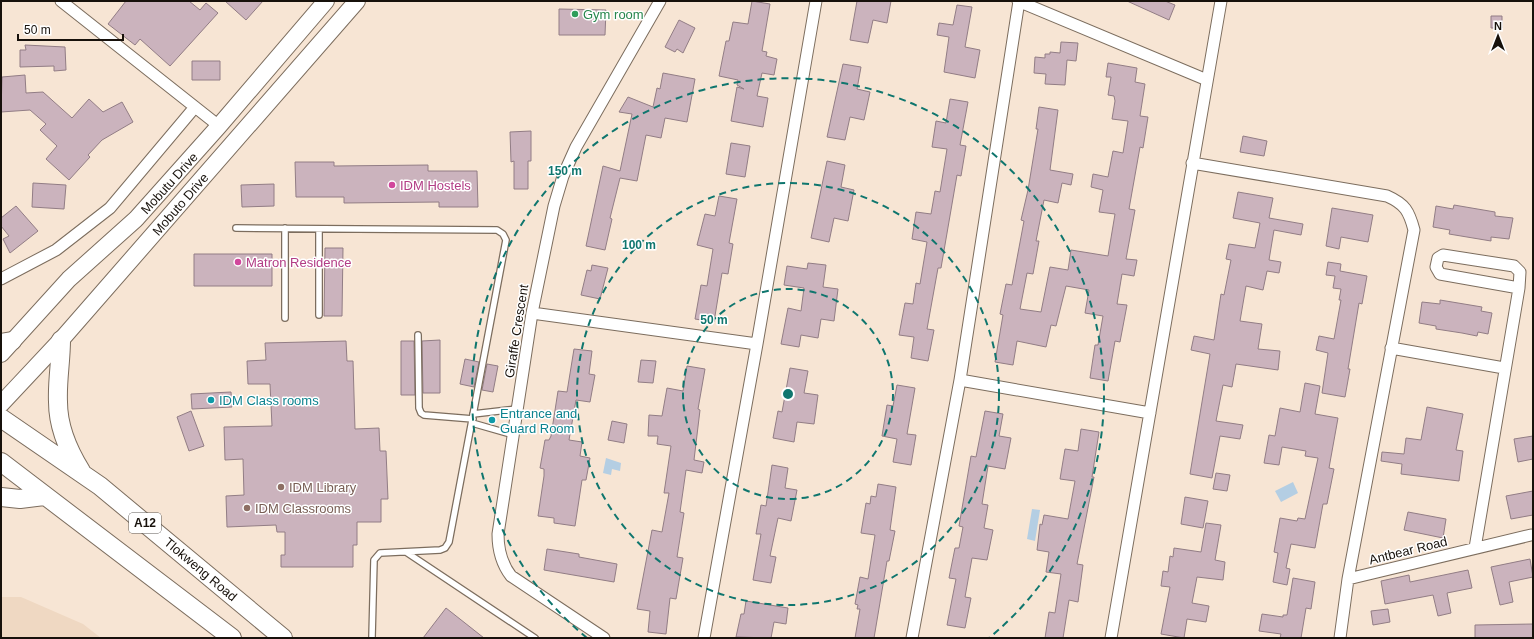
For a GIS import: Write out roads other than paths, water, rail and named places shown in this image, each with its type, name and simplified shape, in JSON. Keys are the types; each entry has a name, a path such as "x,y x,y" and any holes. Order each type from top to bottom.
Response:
{"main road":[{"name":"Mobutu Drive","path":"5,346 69,279 136,219 219,126 326,1"},
{"name":"Mobuto Drive","path":"1,404 61,340 357,1"},
{"path":"61,340 58,402 62,428 70,453 83,474 100,486"},
{"name":"Tlokweng Road","path":"1,418 100,486 283,638"},
{"path":"1,462 232,638"},
{"path":"1,497 20,499 44,496"}],"street":[{"path":"61,1 219,126"},
{"name":"Giraffe Crescent","path":"604,638 511,576 504,566 500,556 498,534 532,313 554,206 563,176 576,147 660,1"},
{"path":"704,638 757,344 816,1"},
{"path":"912,638 960,380 1019,1 1207,80"},
{"path":"1111,638 1192,163 1222,1"},
{"path":"1,279 56,250 110,208 196,107"},
{"path":"1192,163 1387,196 1406,208 1414,230 1348,579 1340,638"},
{"path":"1475,548 1518,288 1520,272 1514,266 1446,255 1440,257 1437,261 1436,270 1443,275 1518,288"},
{"path":"532,313 757,344"},
{"path":"1391,348 1504,368"},
{"path":"960,380 1150,413"},
{"name":"Antbear Road","path":"1348,579 1531,535"}],"lane":[{"path":"236,228 497,230 503,234 506,240 449,542 445,548 440,550 380,553 374,560 372,637"},
{"path":"285,228 285,318"},
{"path":"319,229 319,316"},
{"path":"418,335 419,408 421,413 424,415 473,419 514,435"},
{"path":"473,419 518,409"},
{"path":"406,552 535,638"}],"water":[{"path":"606,458 621,463 620,471 612,469 611,475 603,473"},
{"path":"1293,482 1298,493 1281,502 1275,491"},
{"path":"1032,509 1040,510 1035,541 1027,539"}],"place":[{"name":"Gym room","path":"575,14"},
{"name":"IDM Hostels","path":"392,185"},
{"name":"Matron Residence","path":"238,262"},
{"name":"IDM Class rooms","path":"211,400"},
{"name":"Entrance and Guard Room","path":"492,420"},
{"name":"IDM Library","path":"281,487"},
{"name":"IDM Classrooms","path":"247,508"}]}
